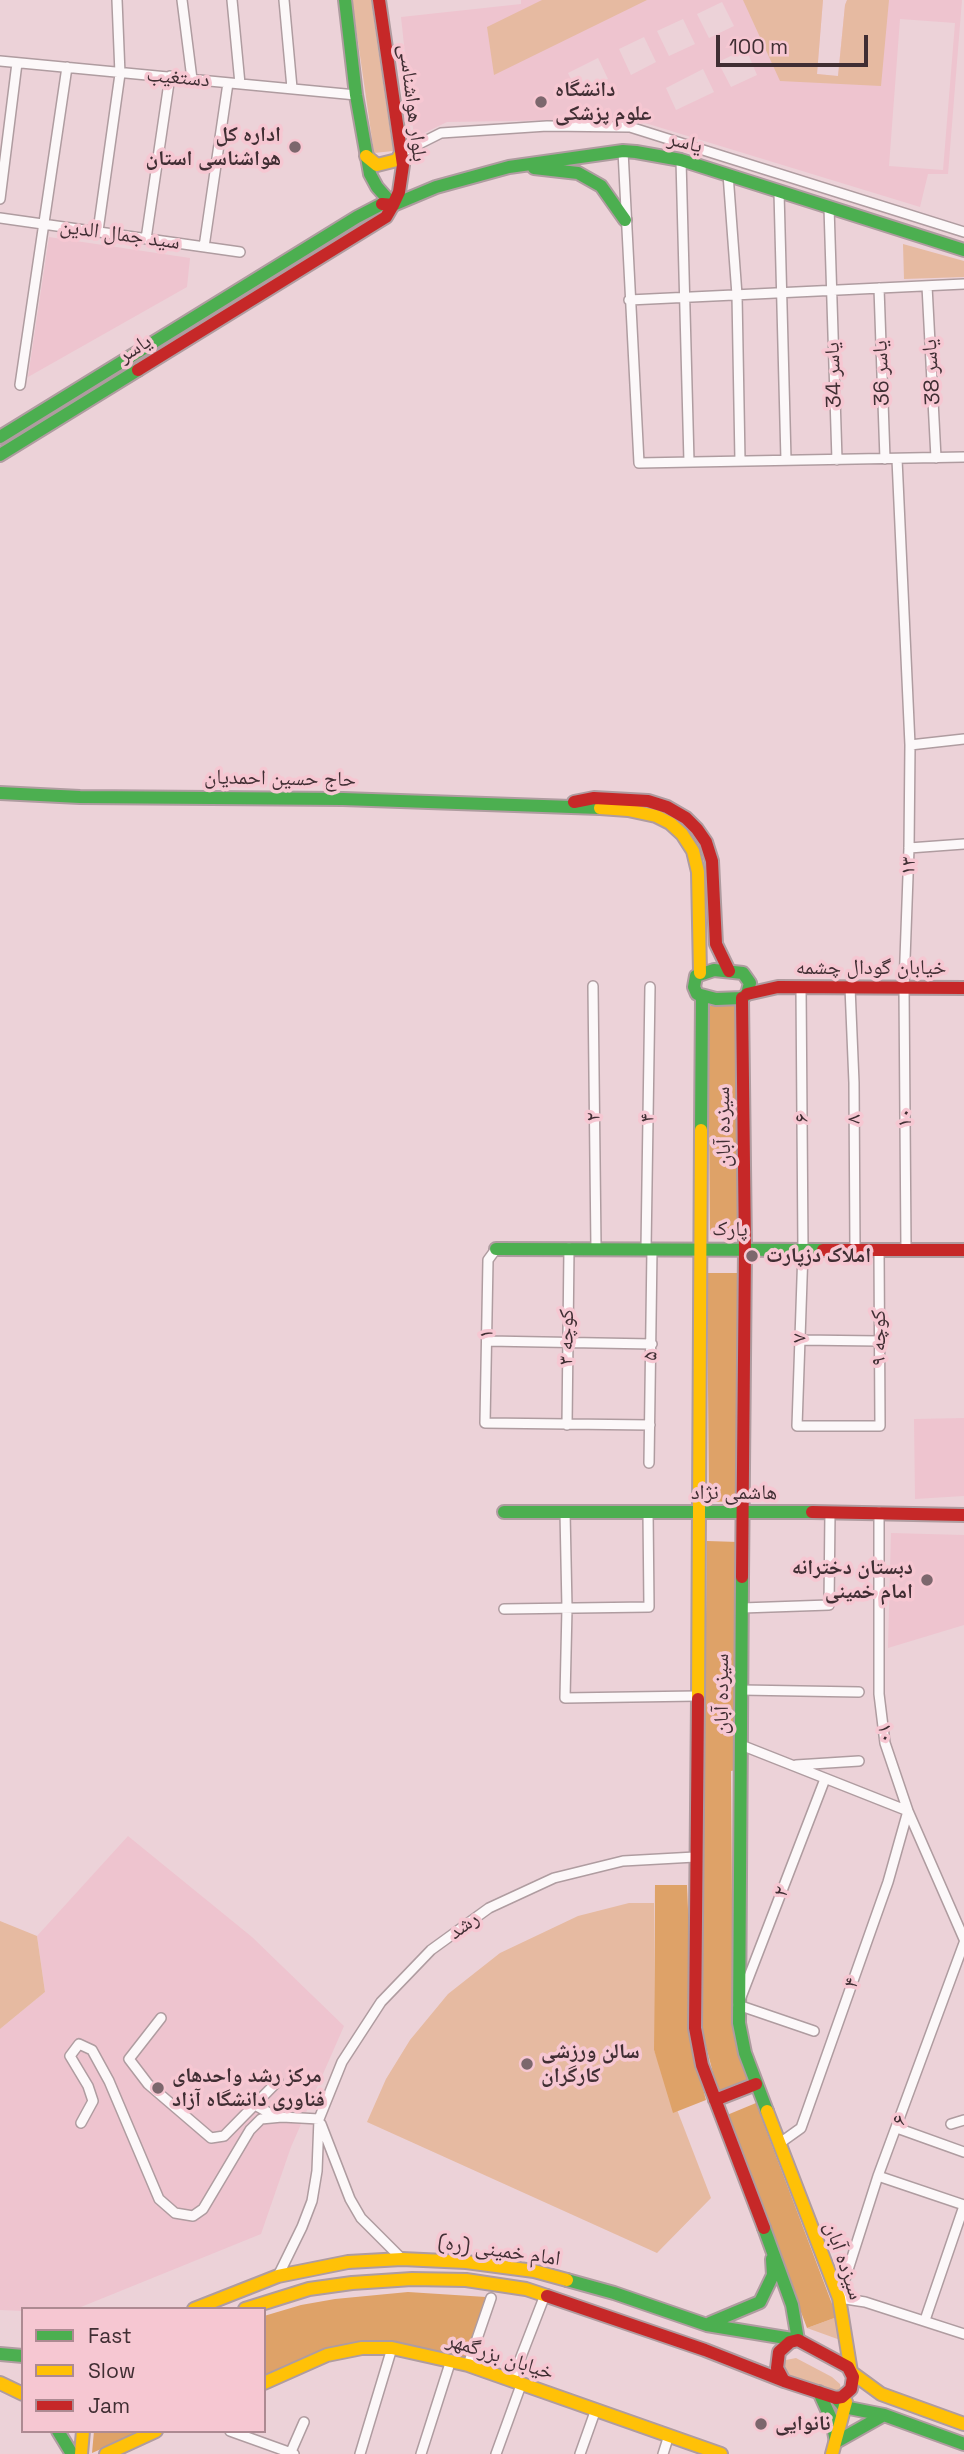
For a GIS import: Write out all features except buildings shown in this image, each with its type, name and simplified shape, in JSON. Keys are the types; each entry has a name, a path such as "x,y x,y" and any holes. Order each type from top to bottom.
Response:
{"main road":[{"path":"345,0 366,155 375,183 393,205"},
{"name":"بلوار هواشناسی","path":"379,0 403,165 399,192 393,205"},
{"name":"یاسر","path":"0,437 380,204 393,205 436,187 509,167 623,151 681,160 964,250"},
{"path":"366,155 377,165 397,160 401,153"},
{"path":"509,167 578,173 601,186 625,220"},
{"name":"یاسر","path":"0,455 386,217 393,205"},
{"path":"54,404 62,417"},
{"name":"حاج حسین احمدیان","path":"0,793 80,797 343,799 560,805 628,810 656,816 670,823 682,834 693,851 698,872 700,973"},
{"name":"حاج حسین احمدیان","path":"560,805 594,798 648,801 667,807 697,829 706,842 712,861 715,878 716,944 729,971"},
{"path":"700,973 714,970 743,973 747,977 778,987"},
{"name":"سیزده آبان","path":"700,973 696,976 694,987 702,998 695,2028 702,2065 792,2305 798,2340"},
{"name":"سیزده آبان","path":"747,977 750,983 744,996 745,1249 738,2005 745,2053 839,2298 853,2377 851,2389 840,2402"},
{"path":"702,998 744,996 778,987"},
{"name":"خیابان گودال چشمه","path":"778,987 964,988"},
{"name":"پارک","path":"496,1249 964,1250"},
{"name":"هاشمی نژاد","path":"503,1512 879,1512 964,1515"},
{"path":"715,2100 756,2084"},
{"path":"707,2325 760,2302 773,2275 772,2248"},
{"name":"امام خمینی (ره)","path":"199,2307 278,2276 348,2262 402,2259 466,2262 534,2271 614,2293 707,2325 798,2340 848,2367 851,2372"},
{"name":"امام خمینی (ره)","path":"252,2307 309,2290 352,2283 412,2279 466,2280 526,2289 705,2350 840,2402"},
{"path":"784,2381 777,2368 779,2352 790,2342 798,2340"},
{"name":"خیابان بزرگمهر","path":"266,2382 327,2355 362,2348 392,2348 468,2365 721,2454"},
{"path":"0,2354 21,2356"},
{"path":"851,2372 881,2394 964,2424"},
{"path":"0,2383 21,2393"},
{"path":"819,2392 832,2421 834,2448"},
{"path":"834,2448 840,2402 964,2444"},
{"path":"834,2448 884,2415"},
{"path":"59,2433 72,2454"},
{"path":"81,2454 83,2433"},
{"path":"106,2454 152,2433"}],"street":[{"path":"99,231 120,74 117,0"},
{"path":"182,0 192,79"},
{"path":"232,0 240,84"},
{"path":"284,0 292,88"},
{"name":"دستغیب","path":"0,61 356,95"},
{"path":"0,199 17,63"},
{"path":"20,385 67,67"},
{"path":"146,239 170,76"},
{"path":"204,247 228,83"},
{"path":"401,153 441,133 547,126 630,127 964,232"},
{"path":"623,151 639,463 964,457"},
{"path":"681,160 689,462"},
{"path":"728,174 737,295 740,461"},
{"path":"779,192 786,460"},
{"name":"یاسر 34","path":"829,207 837,460"},
{"name":"سید جمال الدین","path":"0,218 240,252"},
{"path":"629,300 964,284"},
{"name":"یاسر 38","path":"927,286 936,458"},
{"name":"یاسر 36","path":"879,288 885,459"},
{"name":"۱۳","path":"897,459 910,745 904,987"},
{"path":"910,745 964,738"},
{"path":"909,848 964,844"},
{"name":"۲","path":"593,986 596,1248"},
{"name":"۴","path":"649,1249 650,986"},
{"name":"۶","path":"801,987 803,1250"},
{"name":"۸","path":"850,987 854,1083 855,1250"},
{"name":"۱۰","path":"904,987 906,1249"},
{"name":"کوچه ۳","path":"567,1425 569,1248"},
{"name":"۱","path":"496,1249 488,1260 485,1423 567,1425"},
{"name":"۵","path":"649,1249 652,1344 649,1463"},
{"name":"۷","path":"803,1250 797,1426 880,1426"},
{"name":"کوچه ۹","path":"879,1250 880,1426"},
{"path":"800,1340 880,1341"},
{"path":"488,1341 652,1344"},
{"path":"567,1425 650,1425"},
{"path":"565,1512 565,1698 696,1696"},
{"path":"504,1609 649,1607 648,1512"},
{"path":"742,1608 829,1605 830,1512"},
{"name":"۱۰","path":"879,1512 879,1694 885,1743 908,1811 964,1941"},
{"path":"741,1690 859,1692"},
{"path":"741,1745 908,1811"},
{"path":"790,1765 859,1761"},
{"name":"۲","path":"738,2005 825,1779"},
{"name":"۴","path":"780,2143 802,2128 888,1882 908,1811"},
{"name":"رشد","path":"278,2276 312,2200 317,2171 319,2119 342,2062 381,2001 431,1950 489,1908 554,1878 623,1861 695,1857"},
{"name":"۶","path":"839,2298 878,2176 964,1941"},
{"path":"738,2005 814,2031"},
{"path":"161,2018 129,2059 148,2084 211,2138 224,2136 278,2081"},
{"path":"81,2123 93,2102 88,2086 71,2056 79,2044 92,2050 109,2081 159,2199 175,2213 193,2216 203,2209 250,2130 261,2119 319,2119 350,2199 361,2218 402,2259"},
{"path":"254,2105 282,2117"},
{"path":"951,2124 964,2120"},
{"path":"897,2128 964,2152"},
{"path":"878,2176 964,2206 925,2320"},
{"path":"496,2454 545,2295"},
{"path":"468,2365 491,2298"},
{"path":"839,2298 865,2302 964,2334"},
{"path":"360,2454 392,2348"},
{"path":"421,2454 451,2360"},
{"path":"580,2454 596,2409"},
{"path":"235,2433 292,2454 304,2422"},
{"path":"663,2454 669,2435"}],"shaded area":[{"path":"352,0 371,0 393,151 374,153"},
{"name":"دانشگاه علوم پزشکی","path":"521,0 823,0 817,74 838,76 847,0 962,0 948,174 928,174 920,207 632,119 447,122 414,138 401,17 521,4","holes":["722,2 734,26 709,38 697,14","683,19 695,44 669,56 657,31","900,19 955,23 943,170 889,166","644,37 656,62 631,75 619,49","746,49 757,75 731,87 718,62","598,58 608,79 578,93 568,73","703,69 714,92 676,110 666,88"]},
{"path":"542,0 647,0 494,75 487,27"},
{"path":"743,0 823,0 817,74 838,76 847,0 889,0 881,86 780,81"},
{"path":"49,237 190,258 187,287 28,377"},
{"path":"903,244 964,261 964,277 904,279"},
{"path":"740,1005 742,1234 710,1234 708,1006"},
{"path":"707,1273 739,1273 741,1501 709,1502"},
{"path":"964,1418 964,1496 915,1499 914,1419"},
{"name":"دبستان دخترانه امام خمینی","path":"891,1533 964,1535 964,1625 888,1648"},
{"path":"707,1541 739,1542 736,1770 731,1771 733,2026 748,2082 718,2092 702,2031 699,1766 704,1766"},
{"name":"مرکز رشد واحدهای فناوری دانشگاه آزاد","path":"128,1836 252,1937 344,2026 291,2147 261,2234 81,2307 21,2307 21,2311 0,2310 0,2029 45,1992 37,1936"},
{"path":"655,1885 687,1885 694,2055 706,2100 673,2113 654,2050"},
{"name":"سالن ورزشی کارگران","path":"629,1903 654,1903 654,2050 711,2198 657,2253 367,2122 386,2079 410,2040 448,1994 500,1953 578,1916"},
{"path":"0,1921 37,1936 45,1992 0,2029"},
{"path":"756,2103 837,2317 807,2328 727,2115"},
{"path":"408,2292 486,2297 465,2358 399,2342 360,2342 311,2355 266,2374 266,2315 335,2299"},
{"path":"837,2317 843,2341 807,2328"},
{"path":"796,2358 832,2377 840,2384 841,2390 837,2392 784,2377 783,2364 786,2360"},
{"path":"94,2433 137,2433 92,2453"}],"traffic: fast":[{"path":"345,0 356,95 370,174 377,187 393,205"},
{"path":"393,205 436,187 509,167 623,151 636,152 681,160 964,250"},
{"path":"534,168 578,173 601,186 625,220"},
{"path":"0,437 382,204"},
{"path":"0,455 138,370"},
{"path":"0,793 80,797 343,799 600,808"},
{"path":"714,970 743,973 750,983 747,994 742,998 716,999 697,994 694,987 696,976 714,970"},
{"path":"701,1130 702,997"},
{"path":"496,1249 823,1250"},
{"path":"504,1512 812,1512"},
{"path":"742,1577 739,2023 745,2053 767,2111"},
{"path":"567,2280 707,2325 798,2340 792,2305 764,2228"},
{"path":"710,2323 760,2302 773,2275 772,2259"},
{"path":"0,2354 21,2356"},
{"path":"819,2392 832,2421 836,2442 884,2415"},
{"path":"836,2398 844,2407 884,2415 964,2444"},
{"path":"59,2433 72,2454"}],"traffic: slow":[{"path":"366,156 377,165 397,160 401,153"},
{"path":"600,808 656,816 670,823 682,834 693,851 698,872 700,973"},
{"path":"698,1699 701,1130"},
{"path":"767,2111 839,2298 851,2372 881,2394 964,2424"},
{"path":"199,2307 278,2276 348,2262 402,2259 466,2262 534,2271 567,2280"},
{"path":"251,2307 309,2289 412,2279 466,2280 526,2289 547,2296"},
{"path":"266,2382 327,2355 362,2348 392,2348 468,2365 721,2454"},
{"path":"0,2383 21,2393"},
{"path":"832,2454 846,2402"},
{"path":"81,2454 83,2433"},
{"path":"106,2454 152,2433"}],"traffic: jam":[{"path":"379,0 403,165 399,192 393,205"},
{"path":"138,370 386,217 393,205 382,204"},
{"path":"574,802 594,798 648,801 667,807 686,818 697,829 706,842 712,861 716,944 729,971"},
{"path":"747,994 778,987 964,988"},
{"path":"742,998 745,1249 742,1577"},
{"path":"823,1250 964,1250"},
{"path":"812,1512 964,1515"},
{"path":"698,1699 695,2028 702,2065 764,2228"},
{"path":"715,2100 756,2084"},
{"path":"547,2296 705,2350 784,2381 836,2398 842,2397 851,2389 853,2377 848,2367 798,2340 790,2342 779,2352 777,2368 784,2381"}],"place":[{"name":"دانشگاه علوم پزشکی","path":"541,102"},
{"name":"اداره کل هواشناسی استان","path":"295,147"},
{"name":"املاک دزپارت","path":"752,1256"},
{"name":"دبستان دخترانه امام خمینی","path":"927,1580"},
{"name":"سالن ورزشی کارگران","path":"527,2064"},
{"name":"مرکز رشد واحدهای فناوری دانشگاه آزاد","path":"158,2088"},
{"name":"نانوایی","path":"761,2424"}]}
